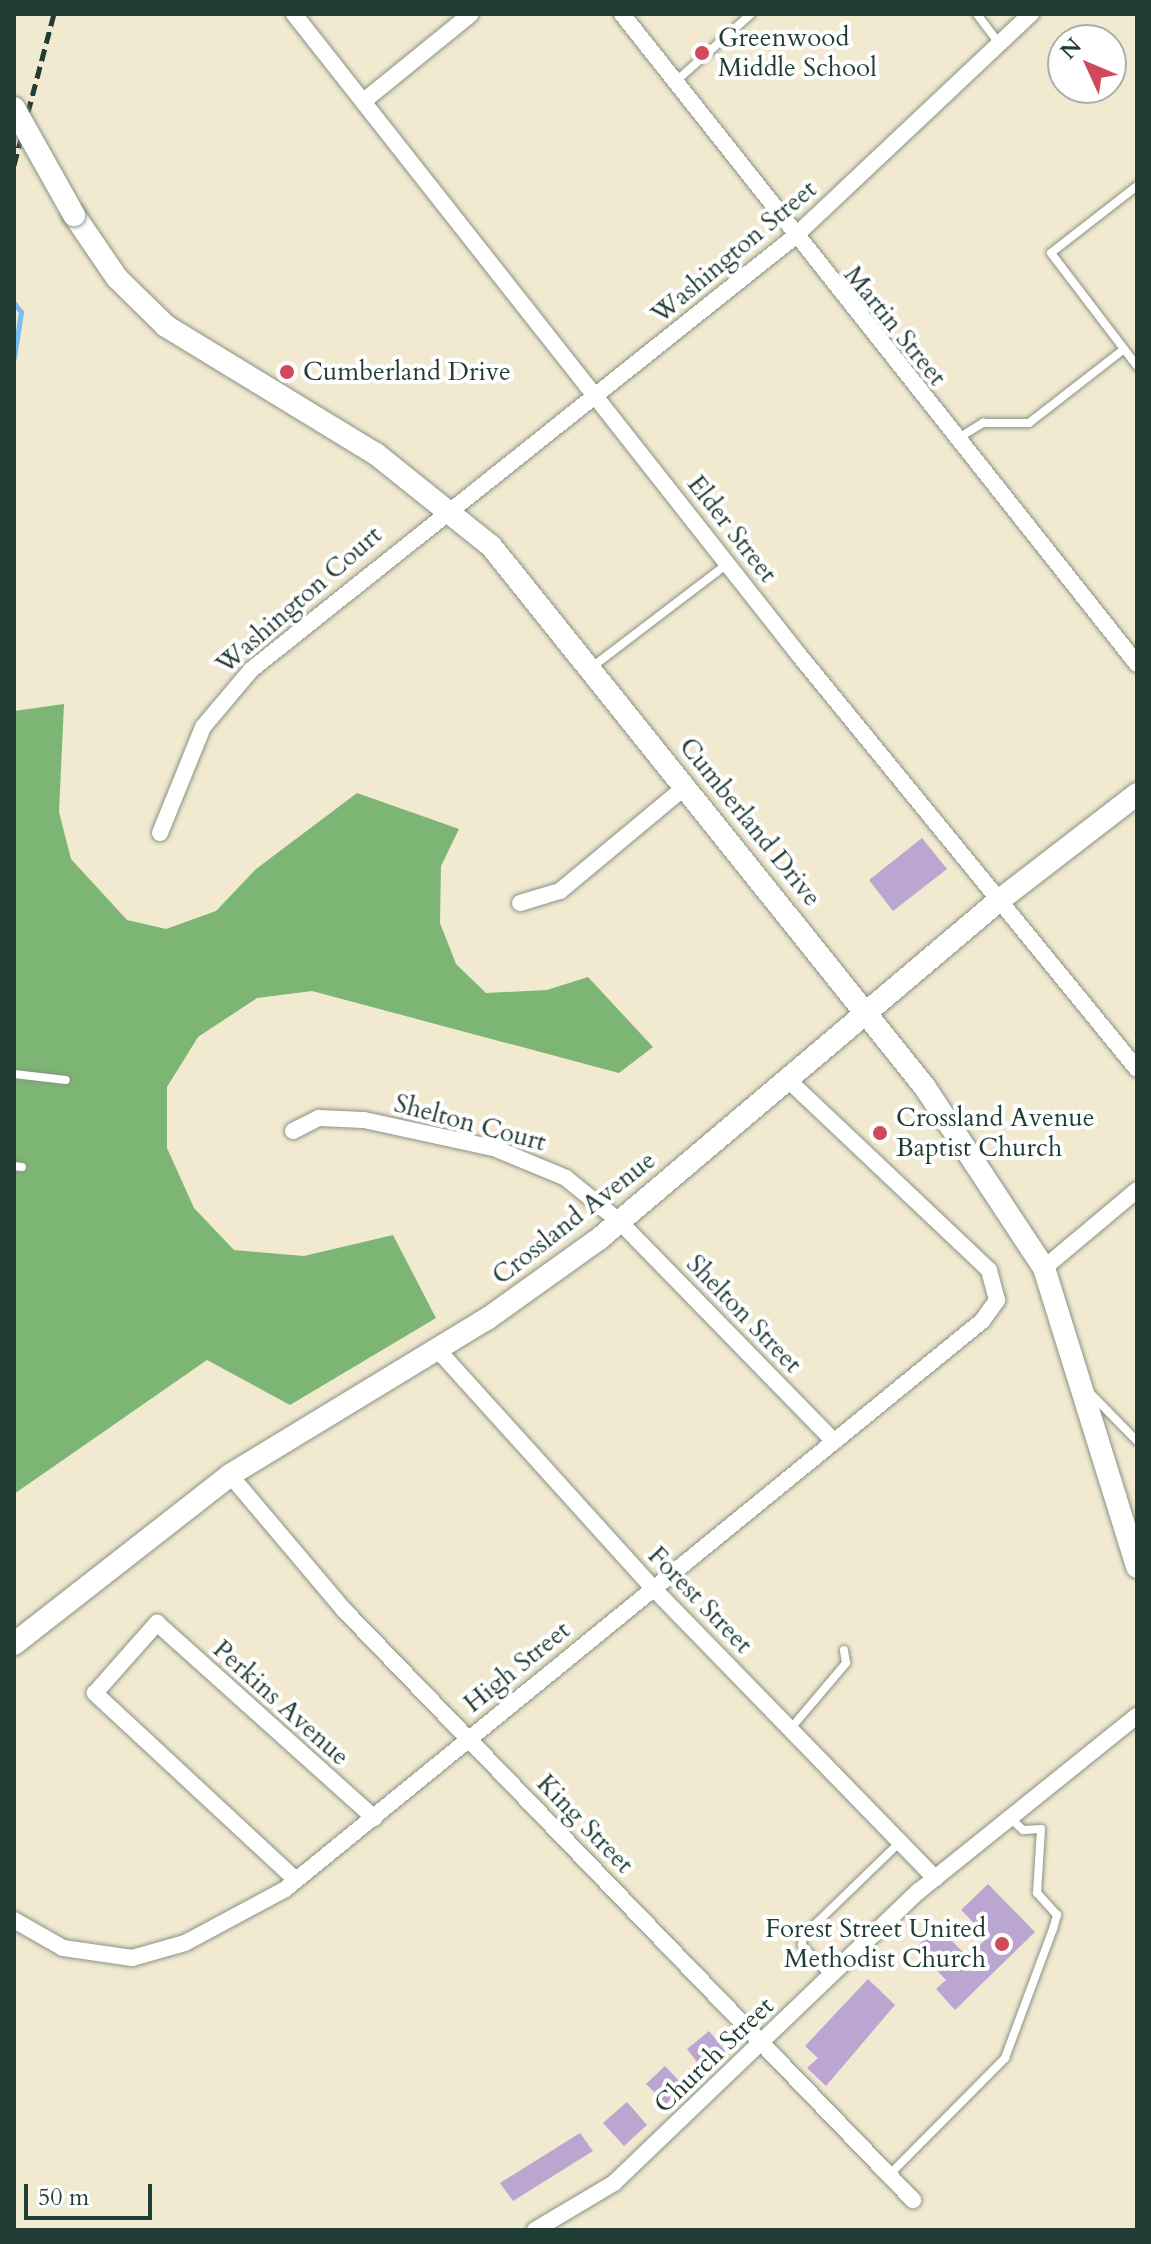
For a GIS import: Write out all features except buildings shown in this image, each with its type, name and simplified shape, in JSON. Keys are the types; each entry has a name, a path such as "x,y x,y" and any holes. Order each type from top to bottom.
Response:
{"main road":[{"name":"Cumberland Drive","path":"14,108 74,215 117,278 166,326 449,506 591,668 865,1011 967,1145 1044,1268 1137,1567"},
{"name":"Crossland Avenue","path":"14,1644 230,1475 437,1349 619,1221 789,1081 865,1011 997,902 1137,794"}],"street":[{"name":"Elder Street","path":"294,14 997,902 1137,1069"},
{"path":"365,100 471,14"},
{"name":"Martin Street","path":"622,14 793,238 1137,664"},
{"name":"Washington Street","path":"449,506 598,395 793,238 1031,14"},
{"name":"Washington Court","path":"160,833 180,769 224,697 449,506"},
{"path":"520,903 560,891 686,786"},
{"name":"High Street","path":"14,1920 63,1948 132,1958 220,1927 296,1880 982,1321 998,1289 978,1259 789,1081"},
{"name":"Shelton Court","path":"293,1131 336,1117 494,1148 566,1178 619,1221"},
{"path":"1044,1268 1137,1190"},
{"name":"Shelton Street","path":"619,1221 834,1441"},
{"name":"Forest Street","path":"437,1349 653,1588 792,1727 935,1878"},
{"name":"King Street","path":"230,1475 468,1738 913,2200"},
{"name":"Perkins Avenue","path":"296,1880 95,1693 157,1623 374,1818"},
{"name":"Church Street","path":"535,2230 614,2183 935,1878 1137,1716"}],"lane":[{"path":"674,82 751,14"},
{"path":"977,14 1000,44"},
{"path":"1137,186 1051,253 1137,366"},
{"path":"956,440 983,423 1029,423 1124,349"},
{"path":"591,668 728,563"},
{"path":"14,1074 66,1080"},
{"path":"1080,1384 1137,1441"},
{"path":"792,1727 846,1663 844,1650"},
{"path":"889,2175 1005,2058 1049,1939 1057,1915 1037,1893 1041,1829 1023,1830 1010,1818"},
{"path":"830,1976 802,1945 803,1936 900,1842"}],"green space":[{"path":"64,704 59,812 71,859 127,920 166,929 216,911 256,869 357,793 459,829 441,866 440,923 456,964 486,993 547,990 588,977 653,1047 619,1073 312,991 257,998 198,1037 167,1087 167,1148 194,1208 234,1250 304,1256 393,1235 436,1318 290,1405 207,1360 14,1494 14,711"}],"waterway":[{"path":"14,303 21,312 14,357"}],"railway":[{"path":"14,165 54,14"}],"place":[{"name":"Greenwood Middle School","path":"702,53"},
{"name":"Cumberland Drive","path":"287,372"},
{"name":"Crossland Avenue Baptist Church","path":"880,1133"},
{"name":"Forest Street United Methodist Church","path":"1002,1944"}]}
